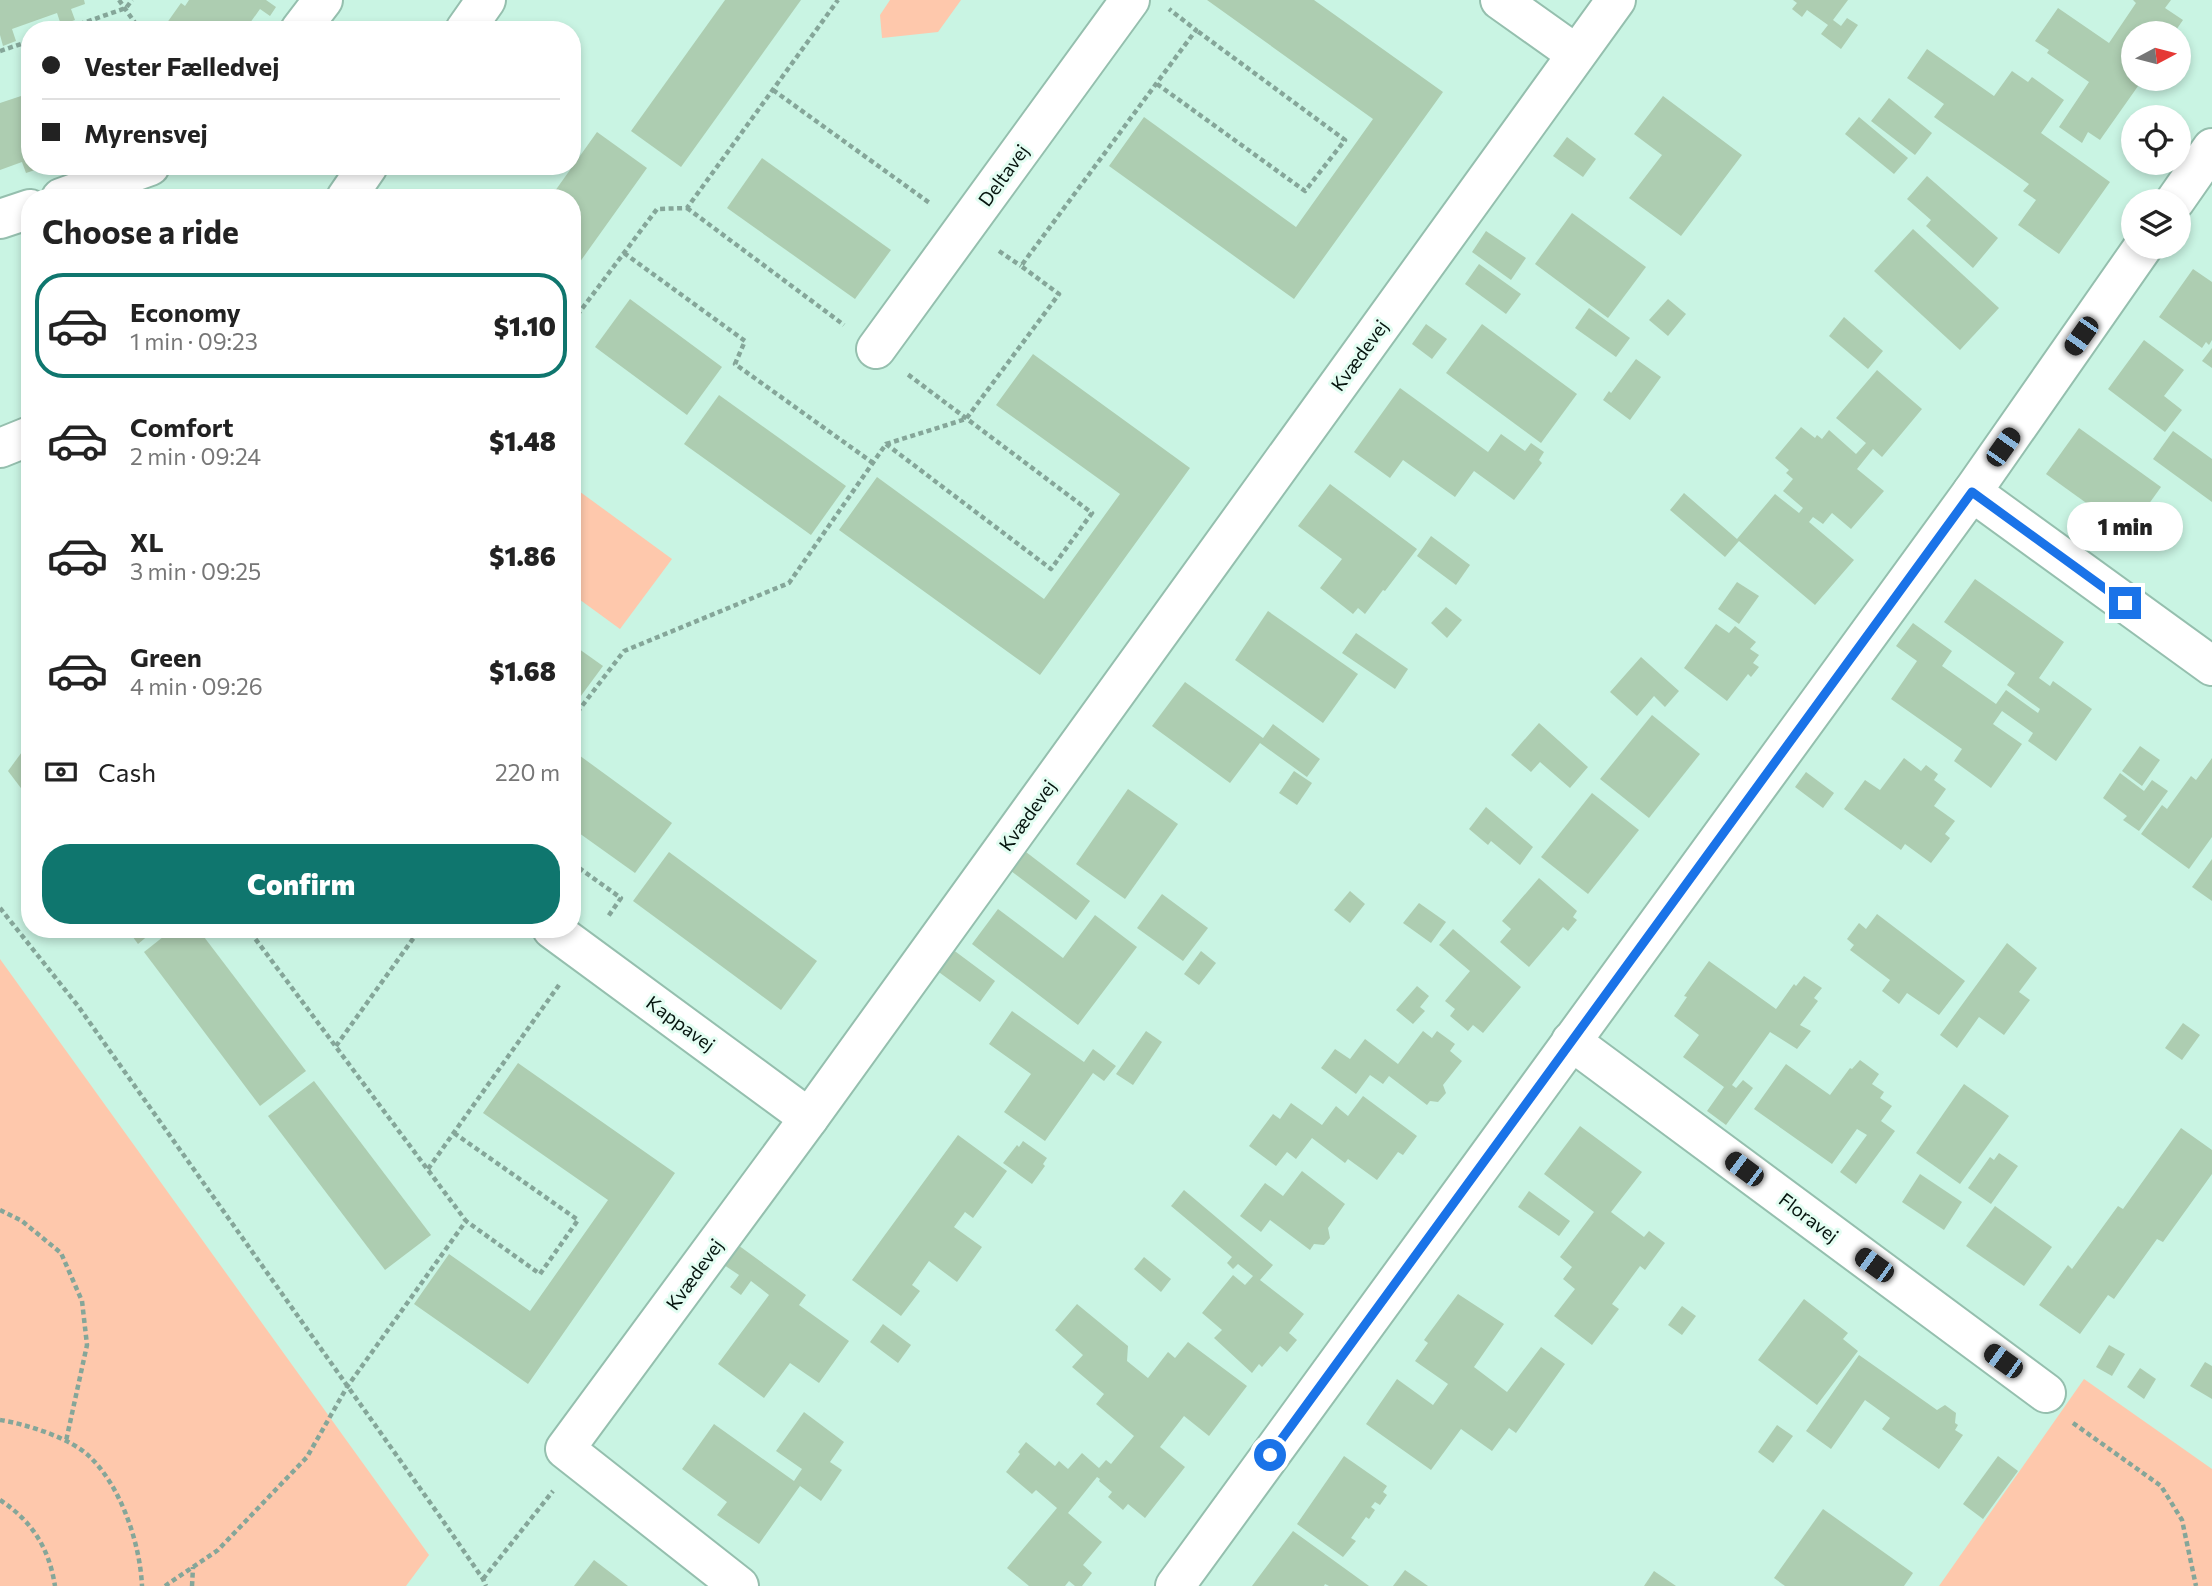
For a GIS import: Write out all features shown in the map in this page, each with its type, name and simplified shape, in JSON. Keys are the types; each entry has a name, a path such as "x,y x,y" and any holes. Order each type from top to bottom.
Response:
{"street":[{"path":"307,21 323,0"},
{"path":"471,21 486,0"},
{"name":"Deltavej","path":"876,349 1130,0"},
{"path":"1500,0 1576,54"},
{"name":"Kvædevej","path":"578,1460 565,1449 810,1118 1616,0"},
{"path":"2183,189 2212,148"},
{"path":"86,189 125,175"},
{"path":"0,219 21,212"},
{"path":"1175,1586 1972,492 2135,259"},
{"path":"0,448 21,440"},
{"path":"1972,492 2212,666"},
{"name":"Kappavej","path":"564,938 810,1118"},
{"name":"Floravej","path":"1572,1041 2046,1393"},
{"path":"578,1460 739,1586"}],"path":[{"path":"119,0 134,21"},
{"path":"89,21 126,8 132,0"},
{"path":"687,208 838,0"},
{"path":"1157,84 1305,191 1345,140 1167,8"},
{"path":"1021,266 1196,30"},
{"path":"0,51 21,44"},
{"path":"581,707 624,651 789,583 886,444 966,419 1059,295 773,90"},
{"path":"581,310 657,209 687,208 1092,513 1051,569 886,444"},
{"path":"624,253 745,341 735,364 873,463"},
{"path":"428,1169 621,898 581,869"},
{"path":"0,908 21,934"},
{"path":"24,938 78,1006 483,1578 486,1586"},
{"path":"255,938 466,1221 540,1273 578,1220 454,1133"},
{"path":"337,1046 414,938"},
{"path":"0,1210 22,1221 61,1253 82,1301 87,1345 66,1441"},
{"path":"165,1586 218,1550 307,1457 347,1388 466,1221"},
{"path":"2046,1393 2054,1409 2161,1486 2182,1520 2196,1586"},
{"path":"0,1420 29,1427 66,1441 89,1455 109,1479 134,1543 142,1586"},
{"path":"483,1578 578,1460"},
{"path":"0,1500 18,1512 42,1540 52,1566 55,1586"},
{"path":"192,1586 193,1567"}],"shaded area":[{"path":"890,0 961,0 938,32 882,38 880,15"},
{"path":"581,493 672,559 620,629 581,601"},
{"path":"0,959 429,1555 406,1586 0,1586"},
{"path":"2084,1379 2212,1469 2212,1586 1939,1586"}],"building":[{"path":"0,0 84,0 85,4 71,9 75,20 60,21 57,13 34,21 21,21 21,26 12,29 16,41 3,46 0,35"},
{"path":"189,0 266,0 276,7 270,16 260,9 251,21 168,21 181,3 185,6"},
{"path":"725,0 801,0 681,167 631,131"},
{"path":"1207,0 1314,0 1443,92 1294,299 1109,166 1144,117 1296,227 1373,119"},
{"path":"1793,0 1848,0 1833,20 1841,26 1847,18 1858,25 1841,49 1821,34 1828,25 1807,10 1802,17 1792,9 1797,3"},
{"path":"2133,0 2171,0 2165,8 2183,20 2124,21 2136,3"},
{"path":"2058,8 2109,43 2121,25 2121,91 2135,91 2125,105 2121,105 2121,110 2100,140 2088,132 2082,143 2059,127 2089,82 2047,53 2049,50 2035,41"},
{"path":"1927,49 1994,96 2012,71 2028,82 2032,77 2064,100 2041,133 2110,182 2059,254 2018,225 2036,200 2023,191 2029,184 1934,117 1944,104 1907,78"},
{"path":"21,96 21,162 0,170 0,103"},
{"path":"1663,96 1742,155 1681,236 1629,198 1662,155 1634,134"},
{"path":"1889,98 1932,133 1915,155 1871,121"},
{"path":"1859,117 1908,158 1894,174 1845,134"},
{"path":"597,132 647,168 581,260 581,189 556,189 566,175 581,175 581,154"},
{"path":"1567,137 1596,159 1583,177 1553,156"},
{"path":"762,158 891,250 855,299 727,208"},
{"path":"1927,176 1998,238 1973,268 1926,226 1931,220 1907,199"},
{"path":"1572,213 1646,267 1608,318 1535,264"},
{"path":"1913,229 1999,308 1960,350 1874,271"},
{"path":"1486,231 1526,258 1511,280 1472,252"},
{"path":"1479,264 1521,294 1506,314 1465,284"},
{"path":"2193,269 2212,282 2212,340 2209,345 2206,342 2202,348 2159,317"},
{"path":"630,299 722,367 687,415 595,347"},
{"path":"1668,299 1686,314 1668,336 1649,320"},
{"path":"1589,308 1630,338 1616,357 1575,328"},
{"path":"1844,317 1883,351 1868,369 1829,336"},
{"path":"1426,324 1447,339 1432,359 1412,344"},
{"path":"1482,324 1577,394 1541,443 1446,373"},
{"path":"2144,340 2184,370 2164,396 2182,410 2165,432 2108,389"},
{"path":"2212,348 2212,368 2202,361"},
{"path":"1033,354 1190,468 1040,675 839,530 877,477 1044,599 1120,494 996,405"},
{"path":"1636,359 1661,377 1630,420 1603,400"},
{"path":"1877,370 1922,409 1882,457 1873,449 1857,469 1884,491 1851,529 1832,513 1823,524 1813,517 1809,522 1854,560 1815,605 1739,541 1725,557 1670,510 1684,493 1737,539 1775,494 1799,513 1803,508 1783,491 1793,479 1786,473 1789,470 1775,458 1801,427 1815,438 1817,435 1822,439 1829,430 1856,454 1866,443 1836,418"},
{"path":"1400,388 1488,452 1501,434 1525,451 1531,443 1544,452 1539,460 1542,463 1514,500 1474,471 1455,497 1403,460 1390,478 1354,452"},
{"path":"719,395 846,486 811,535 684,444"},
{"path":"2079,428 2161,487 2128,533 2046,474"},
{"path":"2173,431 2212,459 2212,502 2153,459"},
{"path":"1330,484 1417,549 1365,614 1358,608 1353,614 1320,588 1342,559 1298,526"},
{"path":"1431,536 1470,565 1456,585 1417,556"},
{"path":"1975,579 2064,642 2039,678 2050,686 2053,681 2092,709 2056,761 2028,741 2033,733 2002,711 1993,724 2022,744 1991,788 1954,761 1962,749 1891,699 1917,661 1896,646 1913,623 1952,651 1942,666 1996,704 2006,690 2038,713 2040,709 2007,685 2015,673 1944,622"},
{"path":"1737,582 1759,596 1739,624 1718,609"},
{"path":"1446,607 1462,620 1447,638 1431,623"},
{"path":"1268,611 1358,674 1323,723 1235,660"},
{"path":"1716,624 1729,633 1735,626 1756,642 1750,649 1759,655 1753,663 1759,667 1751,677 1748,674 1727,701 1684,668"},
{"path":"1356,633 1408,669 1395,689 1342,653"},
{"path":"581,650 603,666 581,696"},
{"path":"1641,657 1679,691 1665,707 1654,696 1637,716 1610,692"},
{"path":"1185,682 1263,738 1273,724 1320,759 1307,777 1260,743 1230,783 1152,726"},
{"path":"1652,715 1700,754 1649,818 1600,779"},
{"path":"1539,723 1588,767 1570,788 1540,762 1531,772 1511,755"},
{"path":"2140,746 2160,760 2142,786 2122,771"},
{"path":"21,753 21,788 8,771"},
{"path":"581,757 672,823 635,873 581,834"},
{"path":"1904,758 1921,771 1926,765 1938,774 1934,780 1946,789 1934,806 1955,821 1945,834 1950,838 1931,863 1905,844 1901,850 1844,809 1865,780 1880,790"},
{"path":"2212,758 2212,837 2189,869 2141,834 2162,805 2167,809 2191,776 2196,780"},
{"path":"1294,771 1312,783 1297,805 1279,793"},
{"path":"1806,772 1834,793 1823,808 1795,787"},
{"path":"2120,773 2144,791 2152,780 2168,791 2139,831 2123,820 2127,816 2103,798"},
{"path":"1128,789 1178,824 1125,899 1076,864"},
{"path":"1592,793 1639,830 1588,894 1541,857"},
{"path":"1486,807 1533,847 1520,865 1491,841 1488,845 1469,829"},
{"path":"669,852 817,961 781,1010 633,901"},
{"path":"1026,852 1090,901 1076,920 1011,871"},
{"path":"2212,859 2212,901 2192,887"},
{"path":"1539,878 1577,911 1573,917 1577,920 1568,931 1563,927 1529,967 1500,942 1511,929 1502,921"},
{"path":"1350,891 1365,904 1350,923 1334,910"},
{"path":"1162,894 1208,928 1183,961 1137,928"},
{"path":"1419,903 1446,922 1431,943 1403,923"},
{"path":"998,909 1063,958 1095,915 1137,947 1078,1025 972,944"},
{"path":"1877,914 1965,981 1939,1015 1907,993 1899,1004 1882,991 1890,980 1850,950 1854,945 1847,939 1859,923 1866,929"},
{"path":"1453,929 1521,987 1483,1033 1473,1025 1468,1031 1450,1016 1455,1009 1445,1001 1470,971 1439,945"},
{"path":"134,938 145,938 138,944"},
{"path":"162,938 205,938 306,1071 260,1106 144,952"},
{"path":"2007,943 2037,968 2019,992 2030,1000 2004,1035 1979,1017 1957,1048 1940,1035"},
{"path":"952,949 995,981 980,1002 936,970"},
{"path":"1201,951 1216,963 1199,985 1184,974"},
{"path":"1709,961 1776,1009 1794,984 1796,986 1804,976 1822,988 1814,998 1818,1001 1800,1025 1811,1031 1797,1049 1770,1032 1732,1085 1736,1088 1743,1080 1753,1088 1726,1125 1707,1111 1724,1087 1683,1057 1699,1035 1674,1016 1687,997 1684,996"},
{"path":"1417,986 1429,996 1420,1007 1425,1011 1413,1024 1396,1010"},
{"path":"1012,1011 1084,1062 1093,1049 1116,1066 1104,1081 1093,1073 1045,1141 1004,1112 1031,1074 989,1044"},
{"path":"2183,1023 2200,1035 2182,1060 2165,1048"},
{"path":"1146,1031 1162,1042 1133,1085 1116,1074"},
{"path":"1423,1031 1432,1038 1437,1031 1455,1044 1450,1051 1462,1061 1443,1085 1446,1093 1438,1102 1430,1101 1427,1105 1389,1076 1383,1084 1370,1075 1356,1094 1321,1068 1335,1049 1350,1059 1365,1039 1398,1064"},
{"path":"1860,1060 1879,1074 1872,1084 1884,1092 1880,1098 1892,1106 1881,1121 1895,1131 1856,1184 1840,1172 1867,1135 1857,1129 1832,1164 1754,1109 1786,1064 1830,1095 1850,1068"},
{"path":"518,1063 675,1173 528,1384 414,1304 449,1254 530,1311 608,1200 483,1113"},
{"path":"314,1081 431,1235 385,1270 268,1116"},
{"path":"1964,1084 2009,1116 1960,1184 1916,1153"},
{"path":"1363,1096 1417,1136 1403,1155 1398,1152 1377,1180 1348,1159 1345,1163 1312,1138 1296,1159 1287,1152 1276,1166 1249,1146 1273,1114 1280,1119 1291,1103 1322,1125 1336,1106 1348,1116"},
{"path":"1580,1126 1642,1172 1611,1212 1644,1237 1649,1231 1665,1243 1645,1270 1640,1266 1612,1304 1619,1309 1592,1345 1554,1316 1575,1289 1563,1279 1572,1267 1560,1257 1594,1212 1544,1174"},
{"path":"2181,1128 2212,1150 2212,1174 2163,1242 2157,1239 2114,1299 2108,1295 2080,1334 2039,1305 2068,1265 2072,1269 2118,1206 2123,1209"},
{"path":"958,1135 1007,1171 973,1218 965,1212 954,1227 982,1247 957,1282 929,1261 912,1285 920,1291 901,1316 852,1280"},
{"path":"1023,1141 1047,1158 1043,1164 1045,1166 1032,1184 1003,1163"},
{"path":"1999,1153 2018,1166 1991,1204 1968,1188 1990,1157 1994,1160"},
{"path":"1302,1171 1345,1204 1328,1228 1330,1238 1324,1245 1314,1244 1310,1250 1270,1220 1261,1232 1240,1216 1265,1183 1283,1196"},
{"path":"1920,1174 1962,1202 1944,1230 1902,1202"},
{"path":"1184,1190 1273,1265 1260,1280 1304,1314 1289,1333 1297,1340 1287,1352 1280,1346 1262,1367 1259,1364 1252,1373 1214,1338 1222,1330 1202,1313 1233,1275 1245,1285 1253,1276 1238,1264 1233,1269 1227,1263 1232,1257 1171,1206"},
{"path":"1529,1191 1570,1221 1559,1236 1518,1207"},
{"path":"1995,1206 2052,1247 2024,1286 1966,1246"},
{"path":"738,1245 806,1295 799,1305 849,1341 819,1383 790,1363 764,1398 718,1364 769,1295 751,1281 741,1295 730,1287 739,1275 724,1265"},
{"path":"1144,1257 1171,1279 1161,1292 1134,1269"},
{"path":"1458,1294 1504,1324 1474,1367 1507,1392 1541,1347 1565,1364 1516,1433 1509,1428 1492,1451 1461,1429 1431,1470 1366,1424 1397,1379 1433,1405 1448,1384 1415,1361 1428,1343 1424,1340"},
{"path":"1804,1299 1848,1333 1843,1339 1858,1351 1817,1405 1758,1360"},
{"path":"1077,1304 1128,1346 1127,1361 1148,1378 1168,1352 1175,1358 1188,1342 1247,1386 1209,1436 1184,1416 1160,1447 1185,1467 1145,1518 1128,1504 1123,1510 1108,1497 1112,1492 1097,1477 1068,1513 1102,1542 1083,1565 1092,1573 1082,1586 1075,1586 1069,1581 1065,1586 1029,1586 1007,1568 1057,1508 1036,1490 1032,1494 1006,1472 1020,1454 1018,1452 1026,1442 1055,1466 1059,1461 1068,1469 1082,1453 1099,1468 1106,1460 1111,1464 1134,1436 1096,1404 1104,1394 1072,1367 1083,1355 1055,1330"},
{"path":"1682,1306 1696,1316 1682,1335 1668,1325"},
{"path":"883,1324 911,1345 898,1363 870,1342"},
{"path":"2109,1345 2125,1354 2112,1376 2096,1367"},
{"path":"1859,1355 1937,1410 1945,1405 1956,1413 1955,1423 1958,1425 1955,1430 1963,1435 1939,1469 1882,1429 1890,1418 1865,1400 1831,1449 1806,1431"},
{"path":"2205,1362 2212,1366 2212,1399 2190,1386"},
{"path":"2140,1368 2156,1379 2144,1399 2127,1387"},
{"path":"804,1412 844,1442 830,1462 842,1470 821,1501 800,1486 759,1544 717,1515 727,1502 682,1469 714,1424 794,1481 802,1469 776,1451"},
{"path":"1777,1425 1793,1436 1773,1463 1758,1452"},
{"path":"1344,1456 1387,1486 1383,1492 1387,1495 1380,1505 1375,1502 1371,1507 1375,1510 1369,1519 1366,1517 1351,1538 1356,1541 1343,1557 1297,1524"},
{"path":"1998,1456 2018,1471 1983,1519 1963,1504"},
{"path":"1823,1509 1913,1573 1904,1586 1785,1586 1774,1578"},
{"path":"1293,1531 1369,1586 1252,1586"},
{"path":"594,1560 628,1586 574,1586"},
{"path":"1405,1570 1428,1586 1393,1586"},
{"path":"1654,1571 1676,1586 1644,1586"}],"route":[{"path":"1270,1455 1972,492 2125,603"}]}
